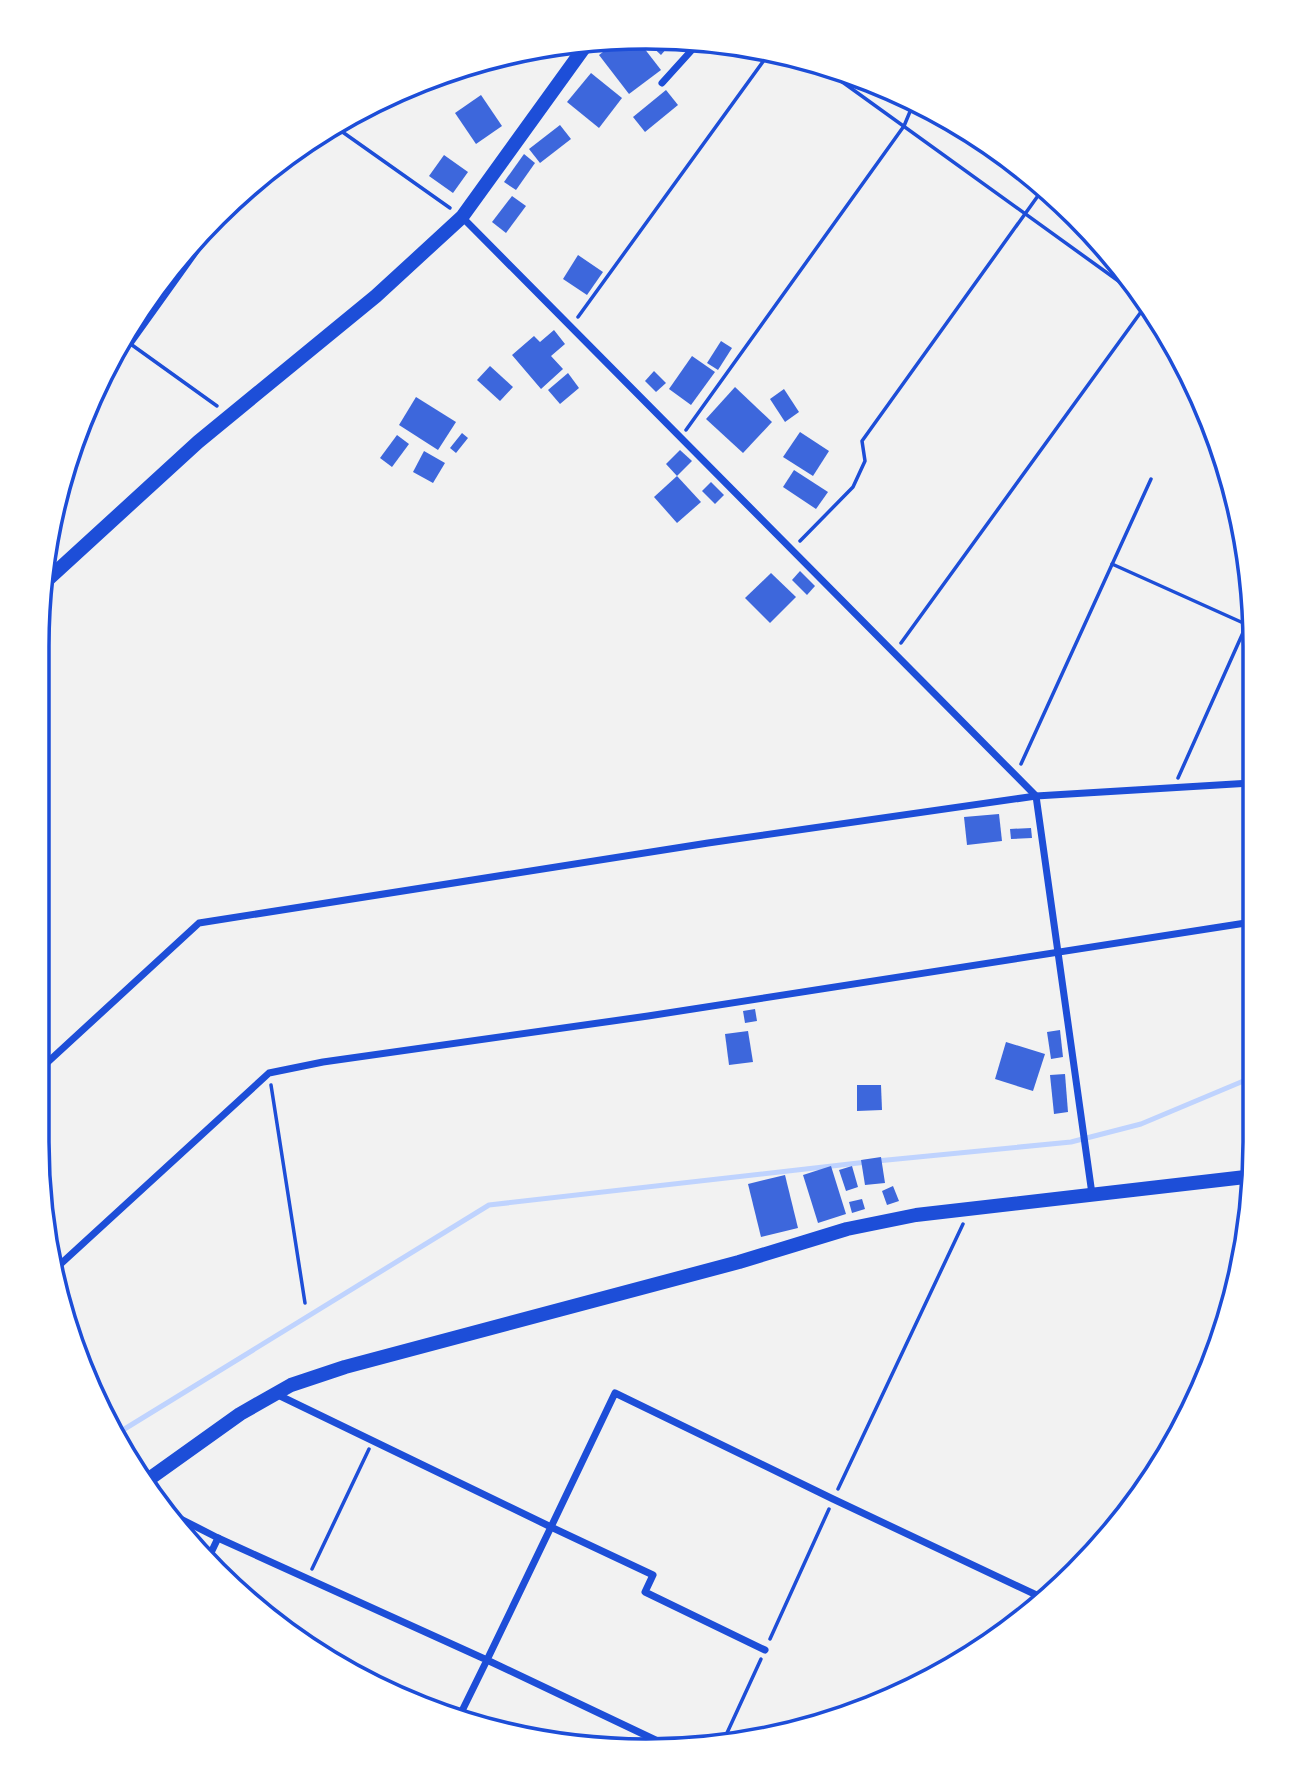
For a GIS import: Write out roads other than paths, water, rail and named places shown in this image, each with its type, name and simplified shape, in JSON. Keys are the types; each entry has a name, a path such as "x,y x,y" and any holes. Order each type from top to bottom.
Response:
{"main road":[{"path":"53,574 229,415 376,296 463,217 581,53"},
{"path":"152,1477 240,1414 291,1385 345,1367 739,1262 846,1229 971,1207 1186,1186 1242,1178"}],"street":[{"path":"662,83 691,51"},
{"path":"463,217 1036,796 1092,1194"},
{"path":"49,1061 199,923 695,845 1036,796 1243,784"},
{"path":"61,1263 269,1073 323,1062 648,1016 1243,923"},
{"path":"463,1710 615,1393 1036,1595"},
{"path":"275,1394 653,1575 645,1592 765,1650"},
{"path":"185,1521 653,1739"},
{"path":"212,1551 218,1538"}],"waterway":[{"path":"877,1161 1071,1142 1141,1124 1243,1081"},
{"path":"124,1430 489,1205 867,1162"}]}
